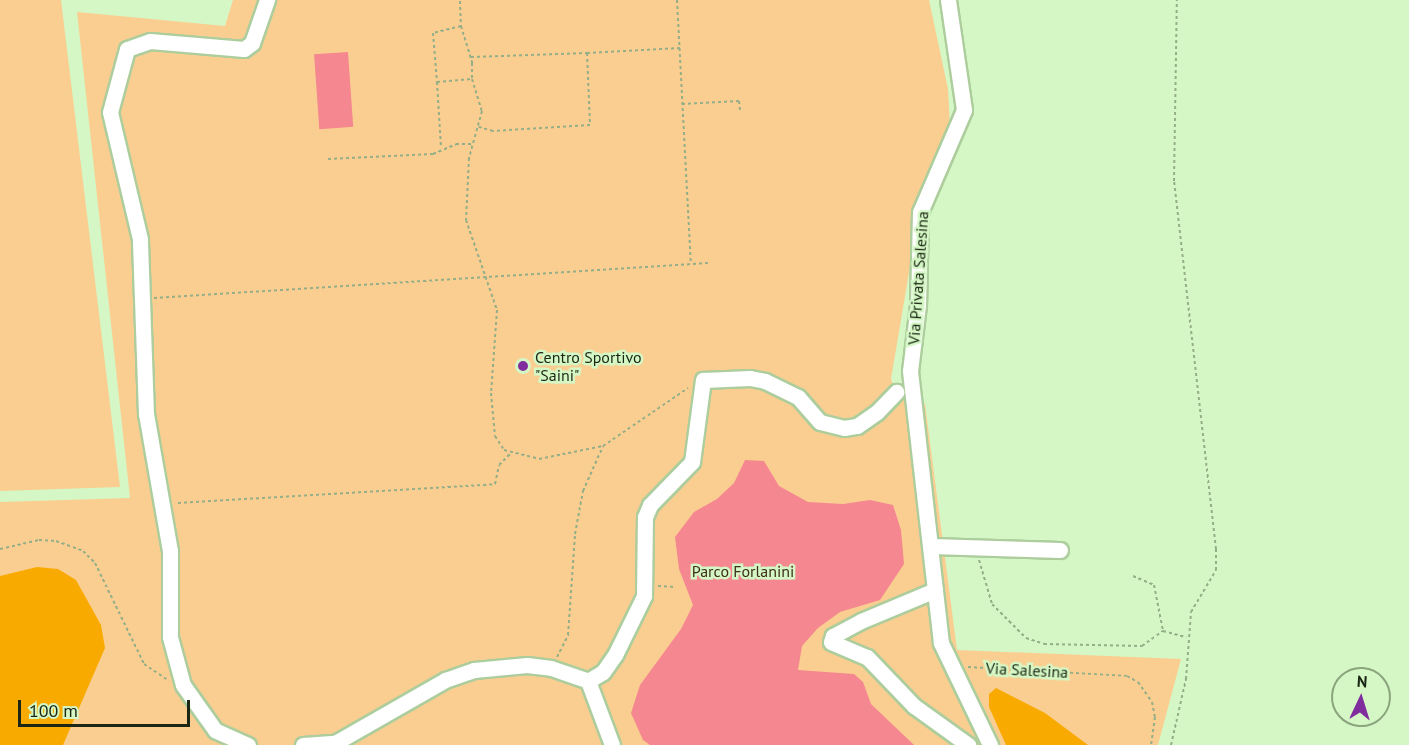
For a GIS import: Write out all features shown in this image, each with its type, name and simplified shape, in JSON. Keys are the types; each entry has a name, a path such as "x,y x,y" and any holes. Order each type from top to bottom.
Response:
{"street":[{"path":"248,745 215,730 183,685 168,623 170,551 146,414 140,239 110,112 111,97 122,58 136,43 174,41 244,49 252,43 267,0"},
{"name":"Via Privata Salesina","path":"936,590 931,546 903,388 921,212 964,110 948,0"},
{"path":"588,681 603,672 615,655 646,584 642,553 645,517 650,505 692,462 703,380 765,381 798,397 820,422 844,428 857,426 877,412 903,388"},
{"path":"931,546 1060,550"},
{"path":"968,745 914,706 867,657 831,642 833,636 861,621 936,590 941,643 949,666 990,745"},
{"path":"303,745 335,743 445,680 474,670 500,666 551,668 588,681"},
{"path":"588,681 612,745"}],"path":[{"path":"677,0 691,264"},
{"path":"1171,745 1186,679 1186,638 1191,612 1216,570 1216,549 1174,181 1177,0"},
{"path":"460,1 461,26 471,57 472,79 482,111 472,144 466,220 497,310 491,414 495,436 504,450 539,459 603,446 703,380"},
{"path":"441,148 433,33 461,26"},
{"path":"471,57 680,48"},
{"path":"477,126 493,131 590,125 587,53"},
{"path":"437,82 472,79"},
{"path":"682,104 739,101 740,110"},
{"path":"328,159 433,154 441,148 472,144"},
{"path":"169,298 708,263"},
{"path":"551,668 568,635 581,501 603,446"},
{"path":"178,503 495,484 499,465 511,453"},
{"path":"0,549 39,540 56,541 83,551 95,563 144,664 155,674 183,685"},
{"path":"977,547 982,580 992,604 1026,638 1044,644 1142,646 1163,631"},
{"path":"1133,576 1154,585 1163,631"},
{"path":"646,584 676,587"},
{"path":"1163,631 1186,638"},
{"name":"Via Salesina","path":"949,666 1127,676 1138,682 1152,702 1155,717 1151,745"}],"green space":[{"path":"0,0 61,0 120,487 0,491"},
{"name":"Centro Sportivo \"Saini\"","path":"233,0 929,0 948,89 951,145 915,237 891,379 896,392 925,404 957,650 1181,659 1158,745 0,745 0,502 130,498 77,12 225,26"}],"shaded area":[{"path":"348,52 353,127 319,129 314,54"},
{"path":"745,460 764,461 779,486 808,502 843,504 870,500 893,505 901,530 904,564 880,600 840,612 818,628 802,646 798,670 854,674 863,682 871,704 914,745 650,745 643,740 631,713 640,685 681,629 693,605 679,569 675,537 694,512 717,499 734,483"},
{"path":"37,567 58,569 76,580 101,625 105,648 63,745 0,745 0,576"},
{"path":"996,688 1045,713 1088,745 1006,745 989,707 989,694"}],"place":[{"name":"Centro Sportivo \"Saini\"","path":"523,366"}],"park label":[{"name":"Parco Forlanini","path":"743,571"}]}
